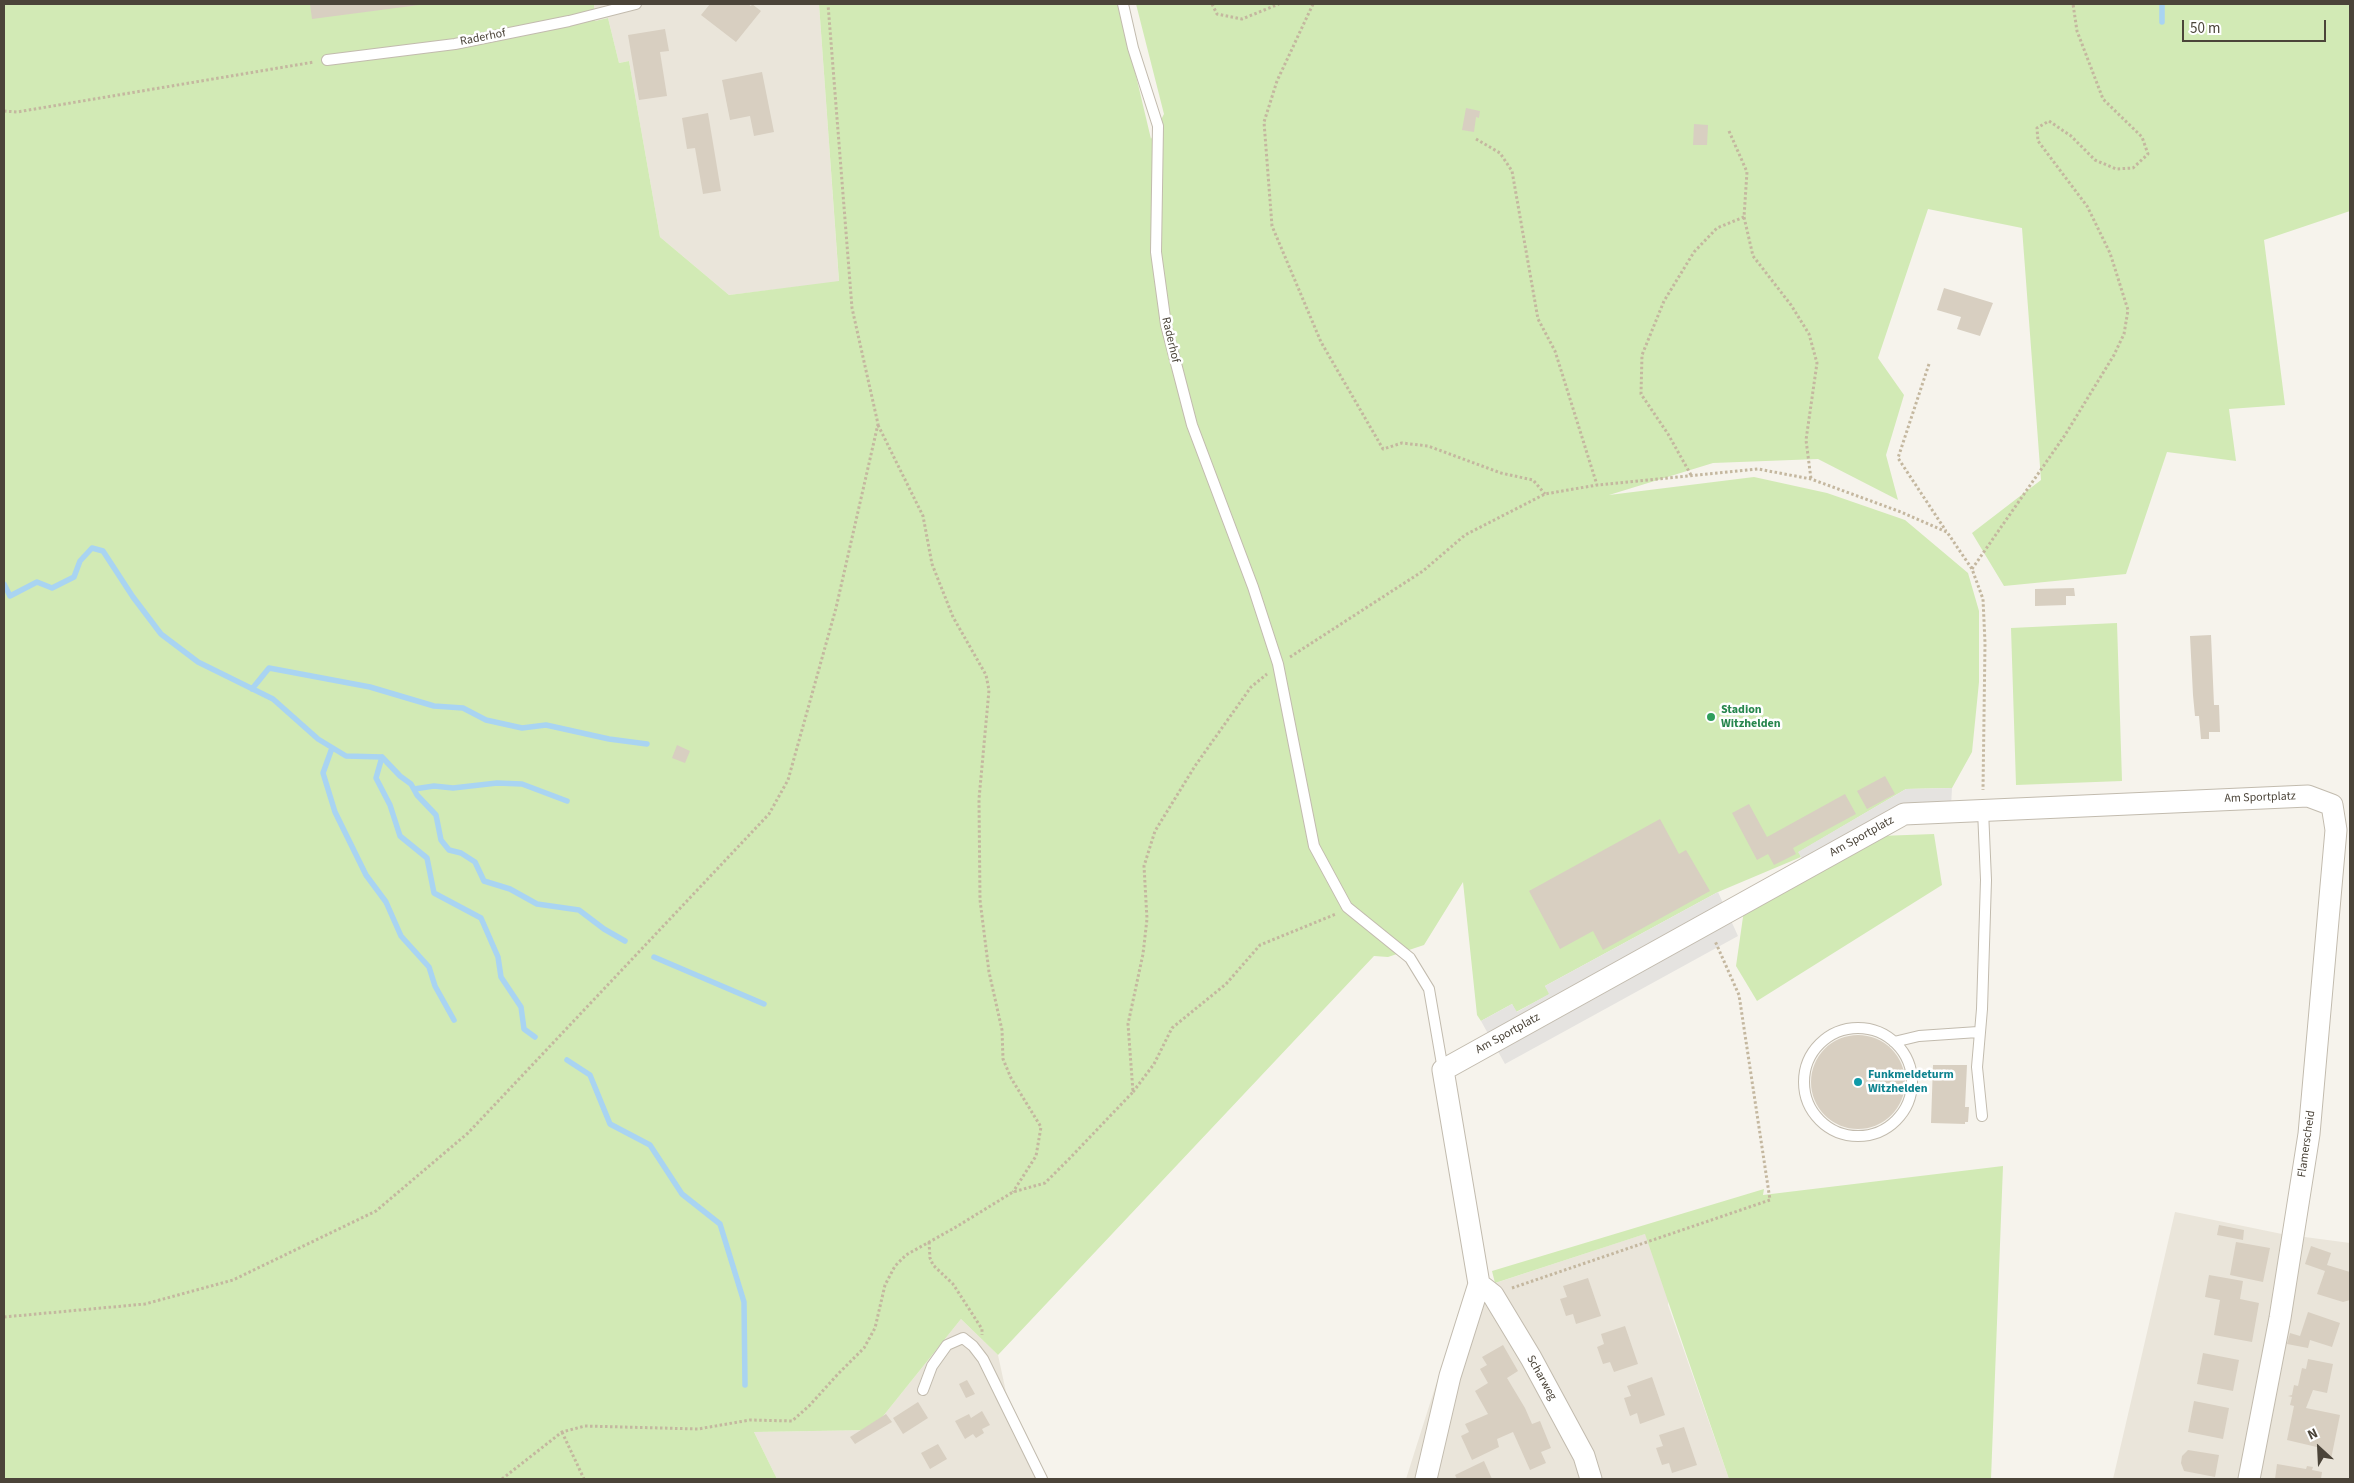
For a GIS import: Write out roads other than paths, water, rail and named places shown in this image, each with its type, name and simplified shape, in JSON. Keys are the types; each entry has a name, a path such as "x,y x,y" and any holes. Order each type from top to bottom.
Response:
{"street":[{"name":"Am Sportplatz","path":"1443,1070 1904,814 2308,796 2332,805"},
{"name":"Flamerscheid","path":"2249,1479 2280,1318 2309,1134 2336,830 2332,805"},
{"name":"Scharweg","path":"1443,1070 1486,1290 1531,1358 1584,1456 1591,1479"},
{"name":"Scharweg","path":"1426,1479 1450,1376 1486,1290"}],"lane":[{"name":"Raderhof","path":"327,60 455,44 569,21 636,4"},
{"name":"Raderhof","path":"1123,4 1133,48 1158,126 1156,252 1166,325 1192,425 1253,587 1278,664 1314,846 1347,907 1410,958 1429,989 1443,1070"},
{"path":"1982,1116 1977,1066 1978,1032 1982,1010 1986,880 1983,810"},
{"path":"1894,1042 1908,1063 1912,1076 1908,1102 1902,1113 1888,1126 1871,1135 1845,1134 1833,1130 1822,1122 1808,1101 1804,1076 1814,1052 1823,1042 1846,1030 1871,1030 1894,1042 1919,1036 1978,1032"},
{"path":"923,1390 932,1366 948,1346 963,1338 973,1346 983,1359 1042,1479"}],"waterway":[{"path":"2162,4 2162,22"},
{"path":"4,584 10,596 37,582 52,588 74,577 80,561 92,548 103,551 133,597 161,634 198,662 273,699 318,739 346,756 382,757 376,778 390,805 400,836 427,858 434,893 481,918 498,957 501,977 521,1007 524,1029 535,1037"},
{"path":"252,689 269,668 370,687 434,706 463,708 486,720 522,728 546,725 609,739 647,744"},
{"path":"332,748 323,773 335,812 366,875 386,902 401,936 429,967 435,986 454,1020"},
{"path":"382,757 400,776 411,784 417,795 436,815 441,840 449,850 461,853 475,862 484,881 510,889 537,904 579,910 604,929 625,941"},
{"path":"414,789 434,786 453,788 497,783 522,784 567,801"},
{"path":"654,957 764,1004"},
{"path":"567,1060 590,1075 610,1124 650,1145 682,1194 720,1224 744,1302 745,1385"}],"place":[{"name":"Stadion Witzhelden","path":"1711,717"},
{"name":"Funkmeldeturm Witzhelden","path":"1858,1082"}]}
